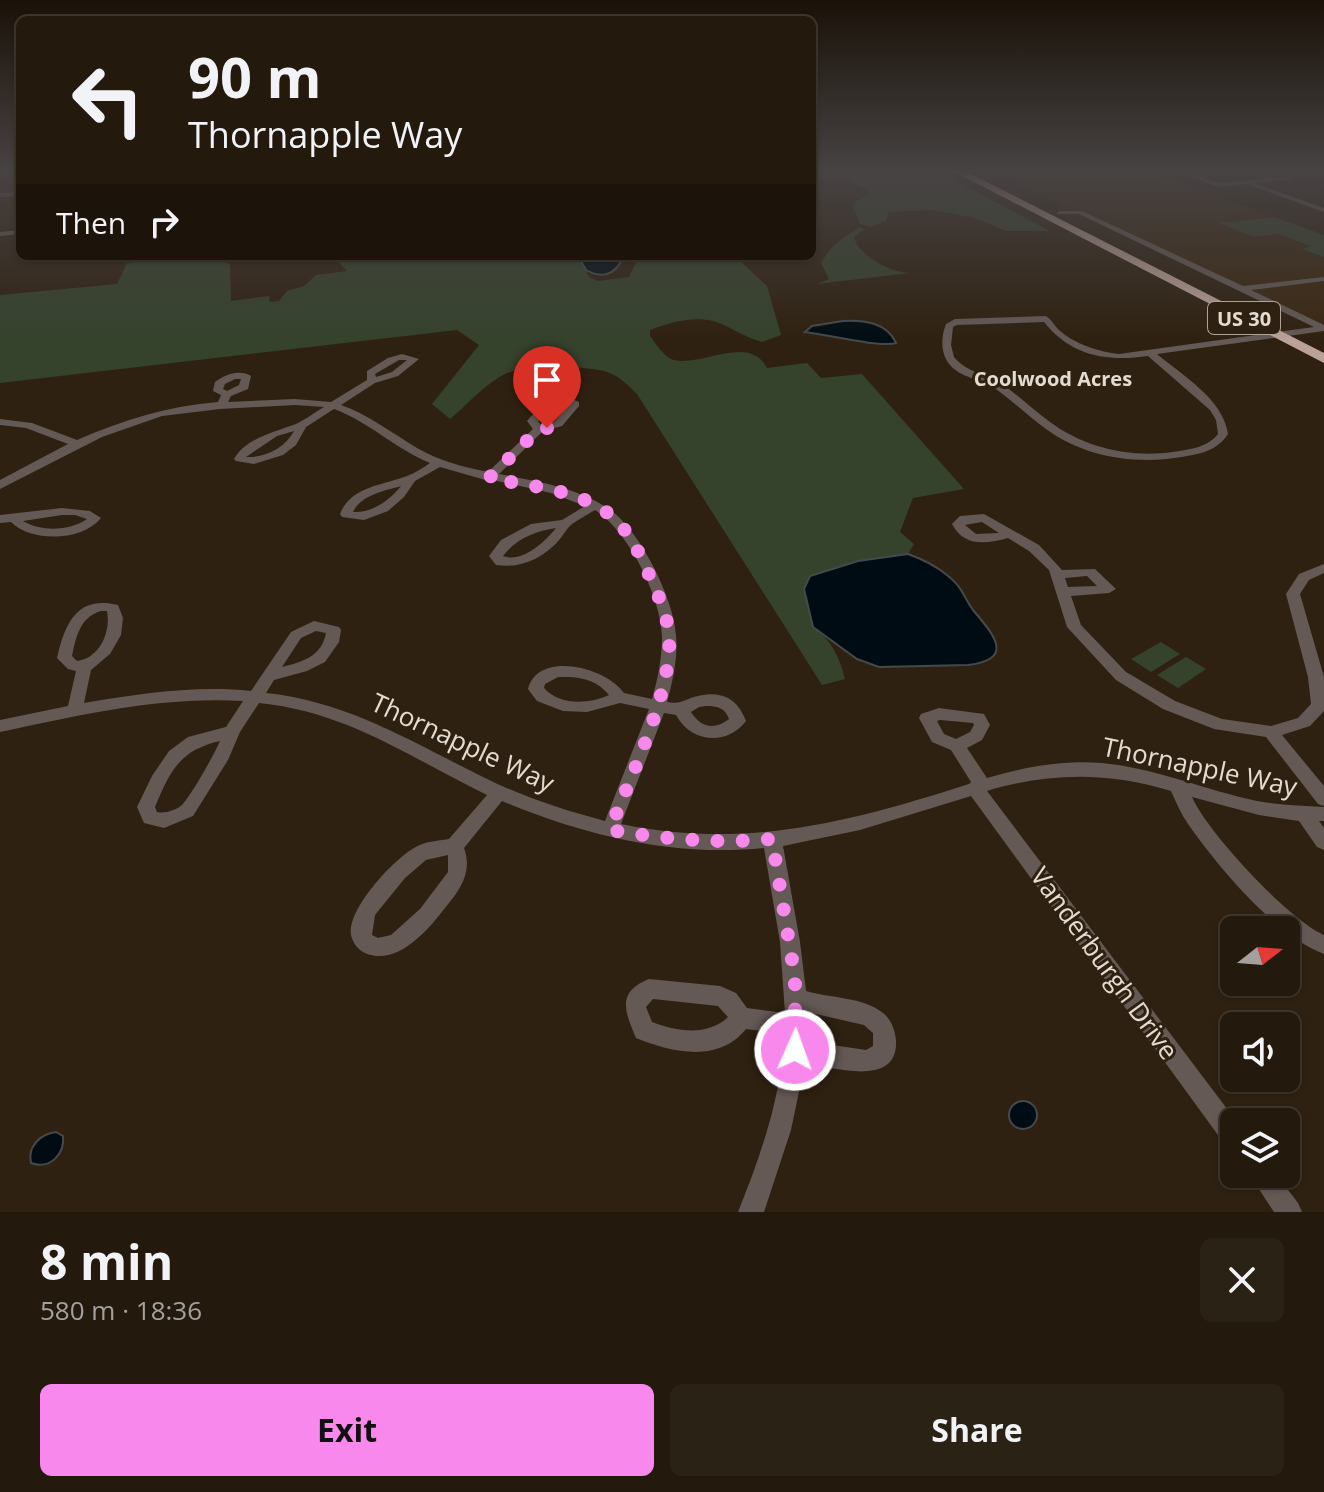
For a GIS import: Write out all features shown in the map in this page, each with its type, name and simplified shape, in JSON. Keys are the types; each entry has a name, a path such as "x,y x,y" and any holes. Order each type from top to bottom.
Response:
{"highway":[{"name":"US 30","path":"1068,228 1324,359"},
{"name":"US 30","path":"1088,228 1324,346"}],"street":[{"path":"1112,228 1324,328"},
{"path":"1158,263 1181,261"},
{"path":"1242,289 1324,279"},
{"path":"1150,353 1218,414 1223,434 1216,444 1179,454 1148,457 1122,455 1083,445 1056,432 993,382 957,365 949,357 946,342 949,326 955,322 1038,318 1050,321 1058,334 1104,355 1119,357 1324,328"},
{"path":"302,425 294,440 265,459 247,463 240,459 273,434 302,425 372,381"},
{"path":"0,485 80,445 149,416 225,400 295,402 333,405 354,413 408,449 438,463 489,478 557,492 595,505 628,533 663,607 670,649 657,705 610,830"},
{"path":"0,422 28,425 80,445"},
{"path":"489,478 539,429"},
{"path":"410,479 404,493 371,515 356,517 346,514 350,504 377,488 410,479 438,463"},
{"path":"565,523 558,538 522,560 501,562 496,556 506,543 535,527 565,523 595,505"},
{"path":"0,519 16,521 50,512 89,514 95,518 88,527 69,531 27,529 16,521"},
{"path":"1009,534 1034,548 1056,574 1074,627 1121,676 1169,705 1220,725 1271,732 1304,722 1319,706 1320,683 1296,614 1293,594 1304,577 1324,568"},
{"path":"1056,574 1090,572 1109,589 1063,592"},
{"path":"75,710 84,667"},
{"path":"232,731 197,741 183,749 151,794 146,807 150,818 164,821 187,811 222,756 232,731 270,676"},
{"name":"Thornapple Way","path":"0,726 75,710 172,697 217,695 320,708 354,720 499,792 610,830 686,842 731,843 772,839 849,825 1034,772 1084,768 1120,771 1257,808 1314,814"},
{"path":"619,697 682,711"},
{"path":"1271,732 1324,799"},
{"name":"Vanderburgh Drive","path":"957,746 979,787 1220,1119"},
{"path":"1178,787 1194,818 1270,902 1300,934 1324,945"},
{"path":"454,846 459,872 416,926 400,941 388,945 369,945 359,930 362,917 404,869 429,849 454,846 499,792"},
{"path":"1314,814 1324,842"},
{"path":"751,1212 767,1171 795,1050 796,999 788,921 772,839"},
{"path":"795,1050 866,1061 874,1060 884,1052 885,1043 884,1030 868,1014 796,999"},
{"path":"741,1018 796,1025"},
{"path":"1271,1188 1289,1212"}],"shaded area":[{"path":"1117,228 1231,228 1253,237 1278,234 1313,247 1304,249 1324,257 1324,327"},
{"path":"580,260 622,260 608,274 586,270"},
{"path":"843,321 866,322 881,327 896,343 866,342 805,332 812,326"},
{"path":"908,554 924,560 957,585 993,636 996,651 992,657 968,665 879,667 857,659 813,627 804,589 810,576 858,561"},
{"path":"1023,1101 1033,1105 1037,1115 1033,1125 1023,1129 1013,1125 1009,1115 1013,1105"},
{"path":"56,1132 63,1136 63,1143 55,1159 38,1165 31,1163 31,1152 36,1142"}],"green space":[{"path":"858,228 865,229 854,237 862,251 885,267 910,273 817,284 829,279 821,263 838,242"},
{"path":"998,228 1044,228 1050,231 1006,231"},
{"path":"1230,228 1303,228 1324,235 1324,257 1302,249 1311,246 1278,234 1253,237"},
{"path":"218,260 230,264 231,301 269,296 270,302 279,301 287,291 304,286 316,275 347,271 337,260 580,260 589,277 598,281 629,277 637,260 739,260 767,286 781,335 762,342 717,322 688,320 650,330 650,336 662,352 671,359 682,361 735,352 748,353 759,358 767,368 807,363 821,378 862,374 964,489 913,498 900,532 914,544 908,554 858,561 813,627 834,650 845,679 822,685 637,394 607,372 554,367 512,371 489,384 450,419 432,404 479,345 457,330 0,383 0,295 117,284 127,263"},
{"path":"1161,642 1180,654 1151,672 1131,659"},
{"path":"1186,657 1206,669 1178,688 1157,675"}],"district":[{"name":"Coolwood Acres","path":"1053,378"}],"route":[{"path":"547,428 539,429 489,478 569,495 595,505 613,517 628,533 641,556 667,619 668,666 657,705 610,830 686,842 731,843 772,839 795,978 795,1050"}]}
